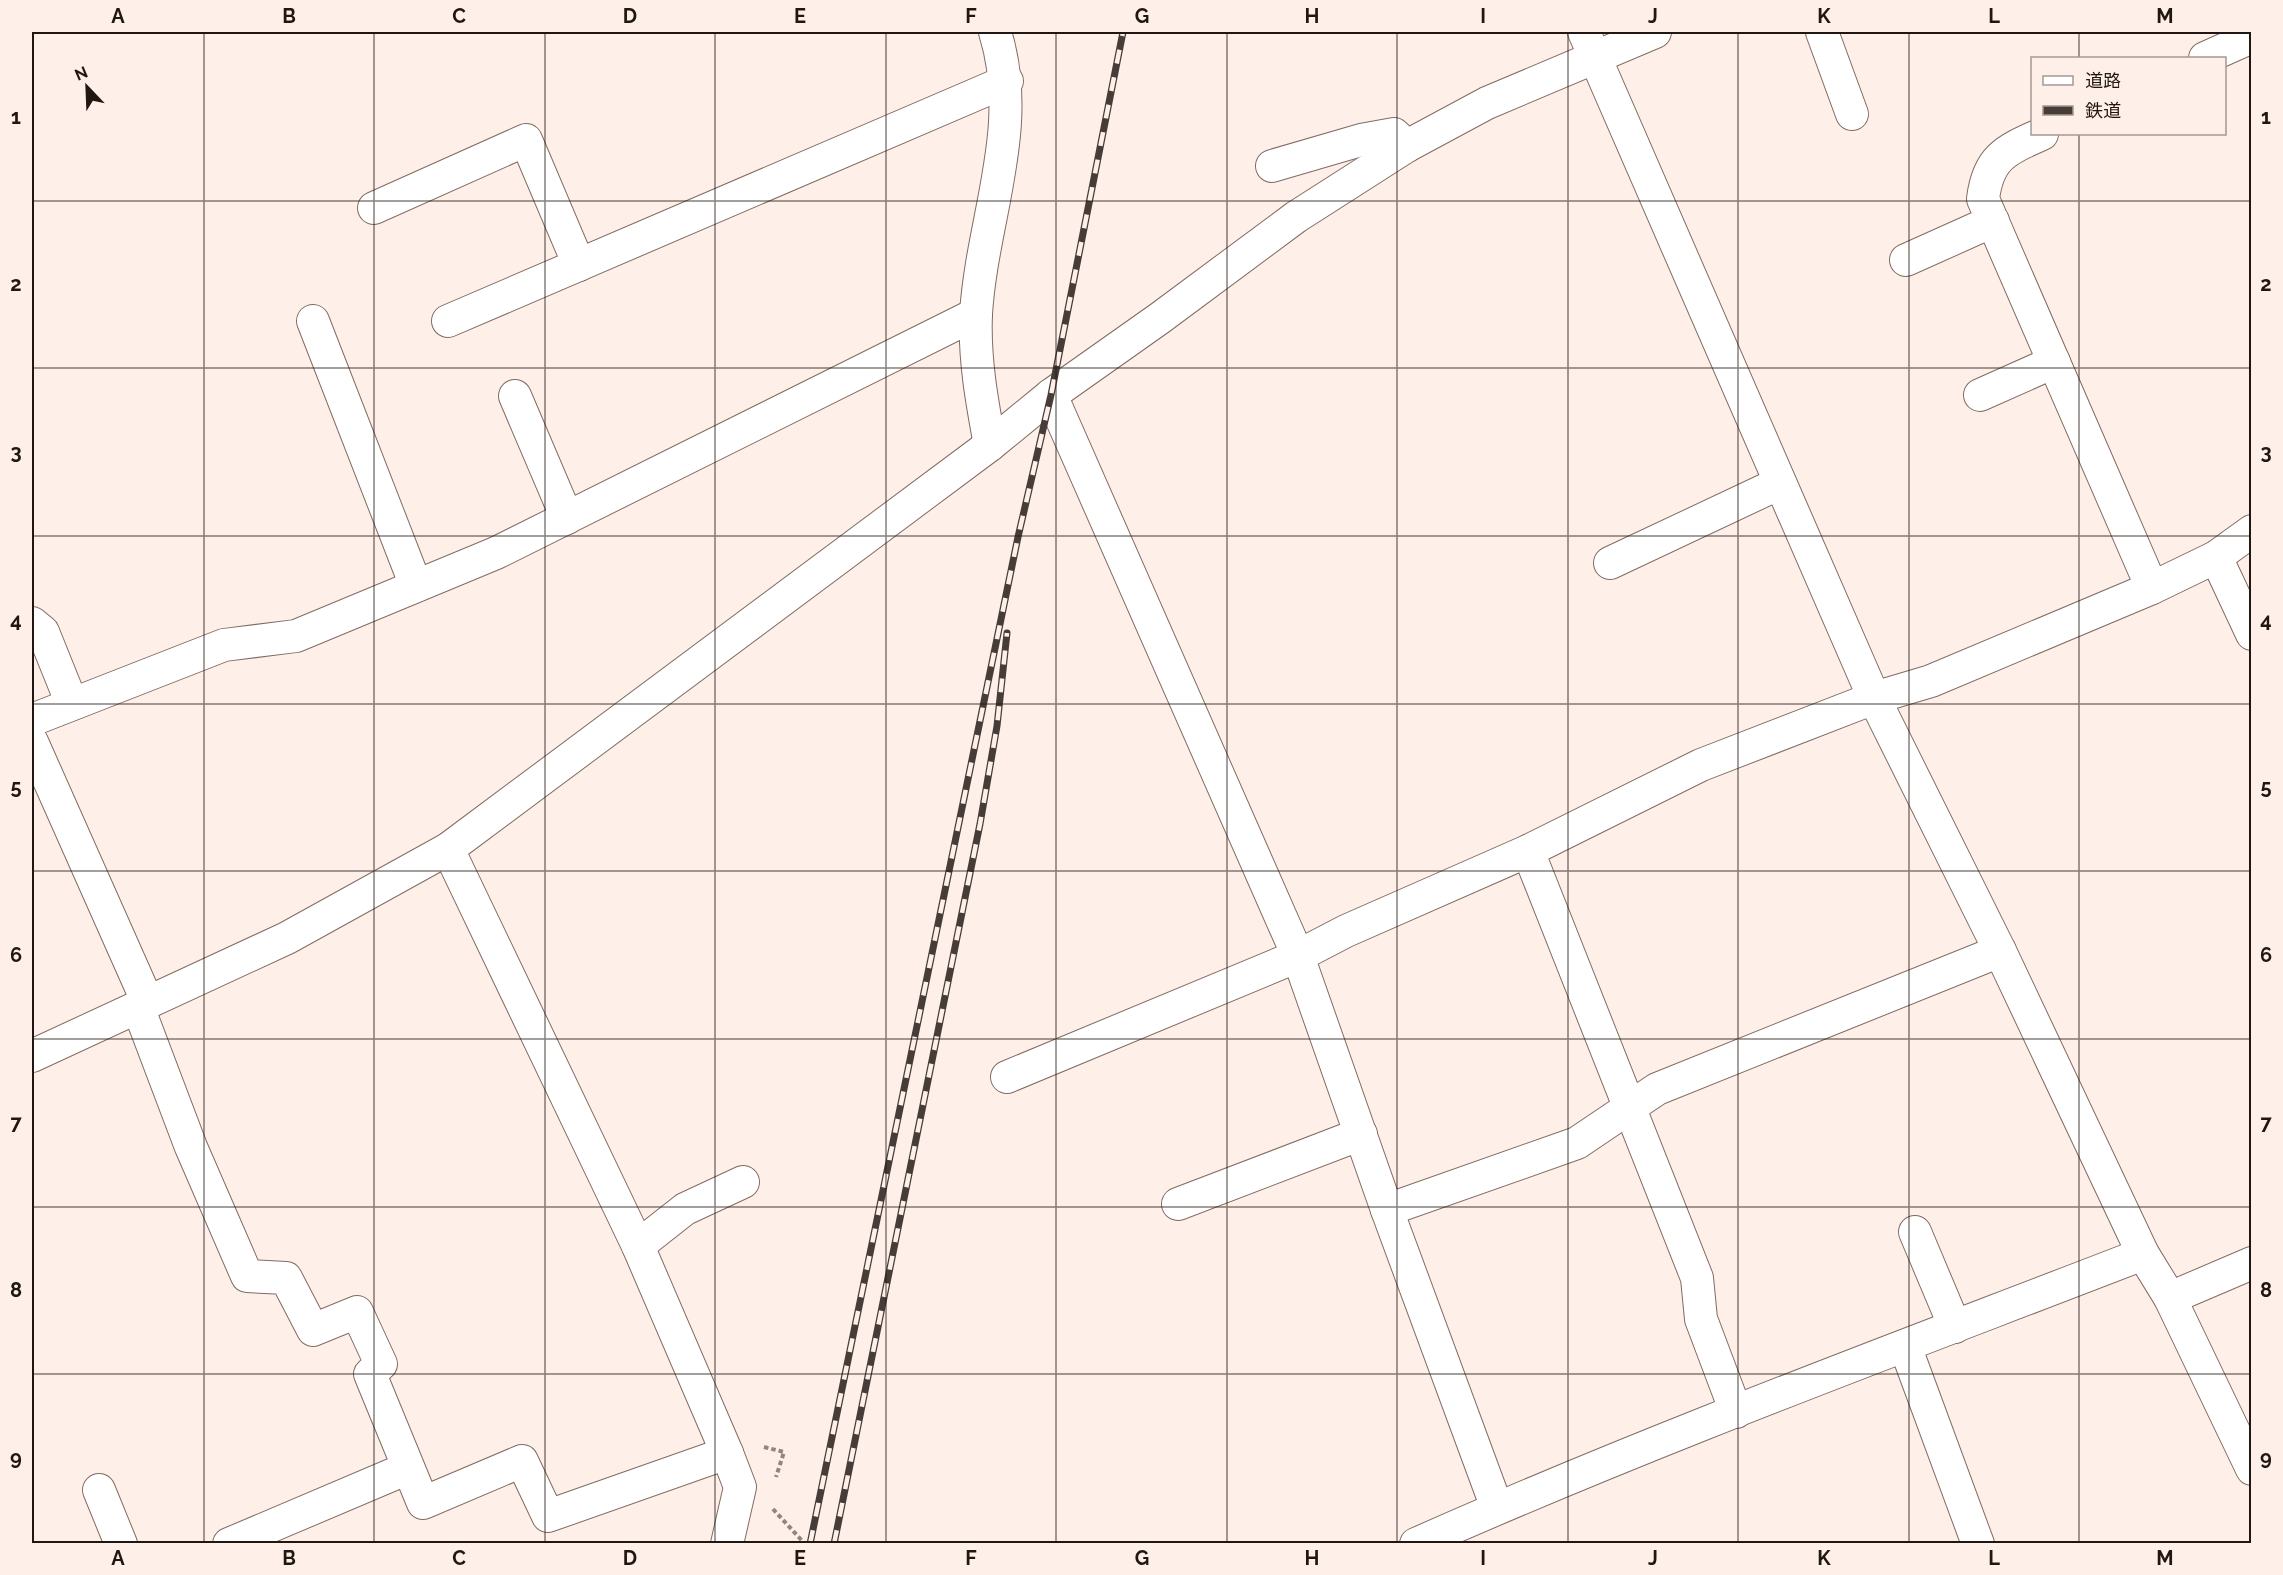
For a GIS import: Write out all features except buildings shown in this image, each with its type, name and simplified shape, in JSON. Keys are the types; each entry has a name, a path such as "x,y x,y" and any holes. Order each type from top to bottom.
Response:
{"street":[{"path":"990,445 978,376 976,314 1007,120 1007,81 995,32"},
{"path":"32,1056 287,938 448,849 990,445 1051,395 1296,217 1407,146 1589,44 1655,32"},
{"path":"1822,32 1852,114"},
{"path":"2207,57 2252,37"},
{"path":"1589,44 1874,698 2000,951 2143,1254 2170,1298 2252,1469"},
{"path":"448,321 1007,81"},
{"path":"1272,166 1360,140 1394,134 1407,146"},
{"path":"2040,135 2006,150 1986,177 1983,199 2152,588"},
{"path":"374,208 526,140 579,265"},
{"path":"1906,260 1993,221"},
{"path":"32,720 224,645 296,636 496,553 976,314"},
{"path":"313,321 416,586"},
{"path":"1980,395 2054,362"},
{"path":"1051,395 1298,956 1387,1210 1497,1508"},
{"path":"515,396 567,518"},
{"path":"1610,563 1780,483"},
{"path":"1007,1077 1298,956 1346,931 1528,851 1701,765 1874,698 1931,681 2152,588 2216,557 2252,531"},
{"path":"2216,557 2252,634"},
{"path":"32,623 43,632 72,704"},
{"path":"32,742 143,1005 191,1147 247,1276 286,1278 313,1330 357,1312 381,1364 370,1374 423,1503 522,1461 548,1516 727,1453"},
{"path":"448,849 638,1246 727,1453 740,1487 727,1544"},
{"path":"1528,851 1697,1278 1701,1319 1736,1412"},
{"path":"1387,1210 1577,1143 1630,1104 1657,1089 2000,951"},
{"path":"1178,1204 1361,1134"},
{"path":"638,1246 685,1209 743,1182"},
{"path":"1915,1232 1955,1327"},
{"path":"1416,1544 1497,1508 1736,1412 2143,1254"},
{"path":"2170,1298 2252,1263"},
{"path":"1905,1346 1978,1544"},
{"path":"229,1544 408,1468"},
{"path":"99,1490 122,1544"}],"path":[{"path":"768,1504 806,1544"}],"railway":[{"path":"810,1544 1018,537 1051,395 1123,32"},
{"path":"834,1544 980,824 997,726 1007,633"}]}
